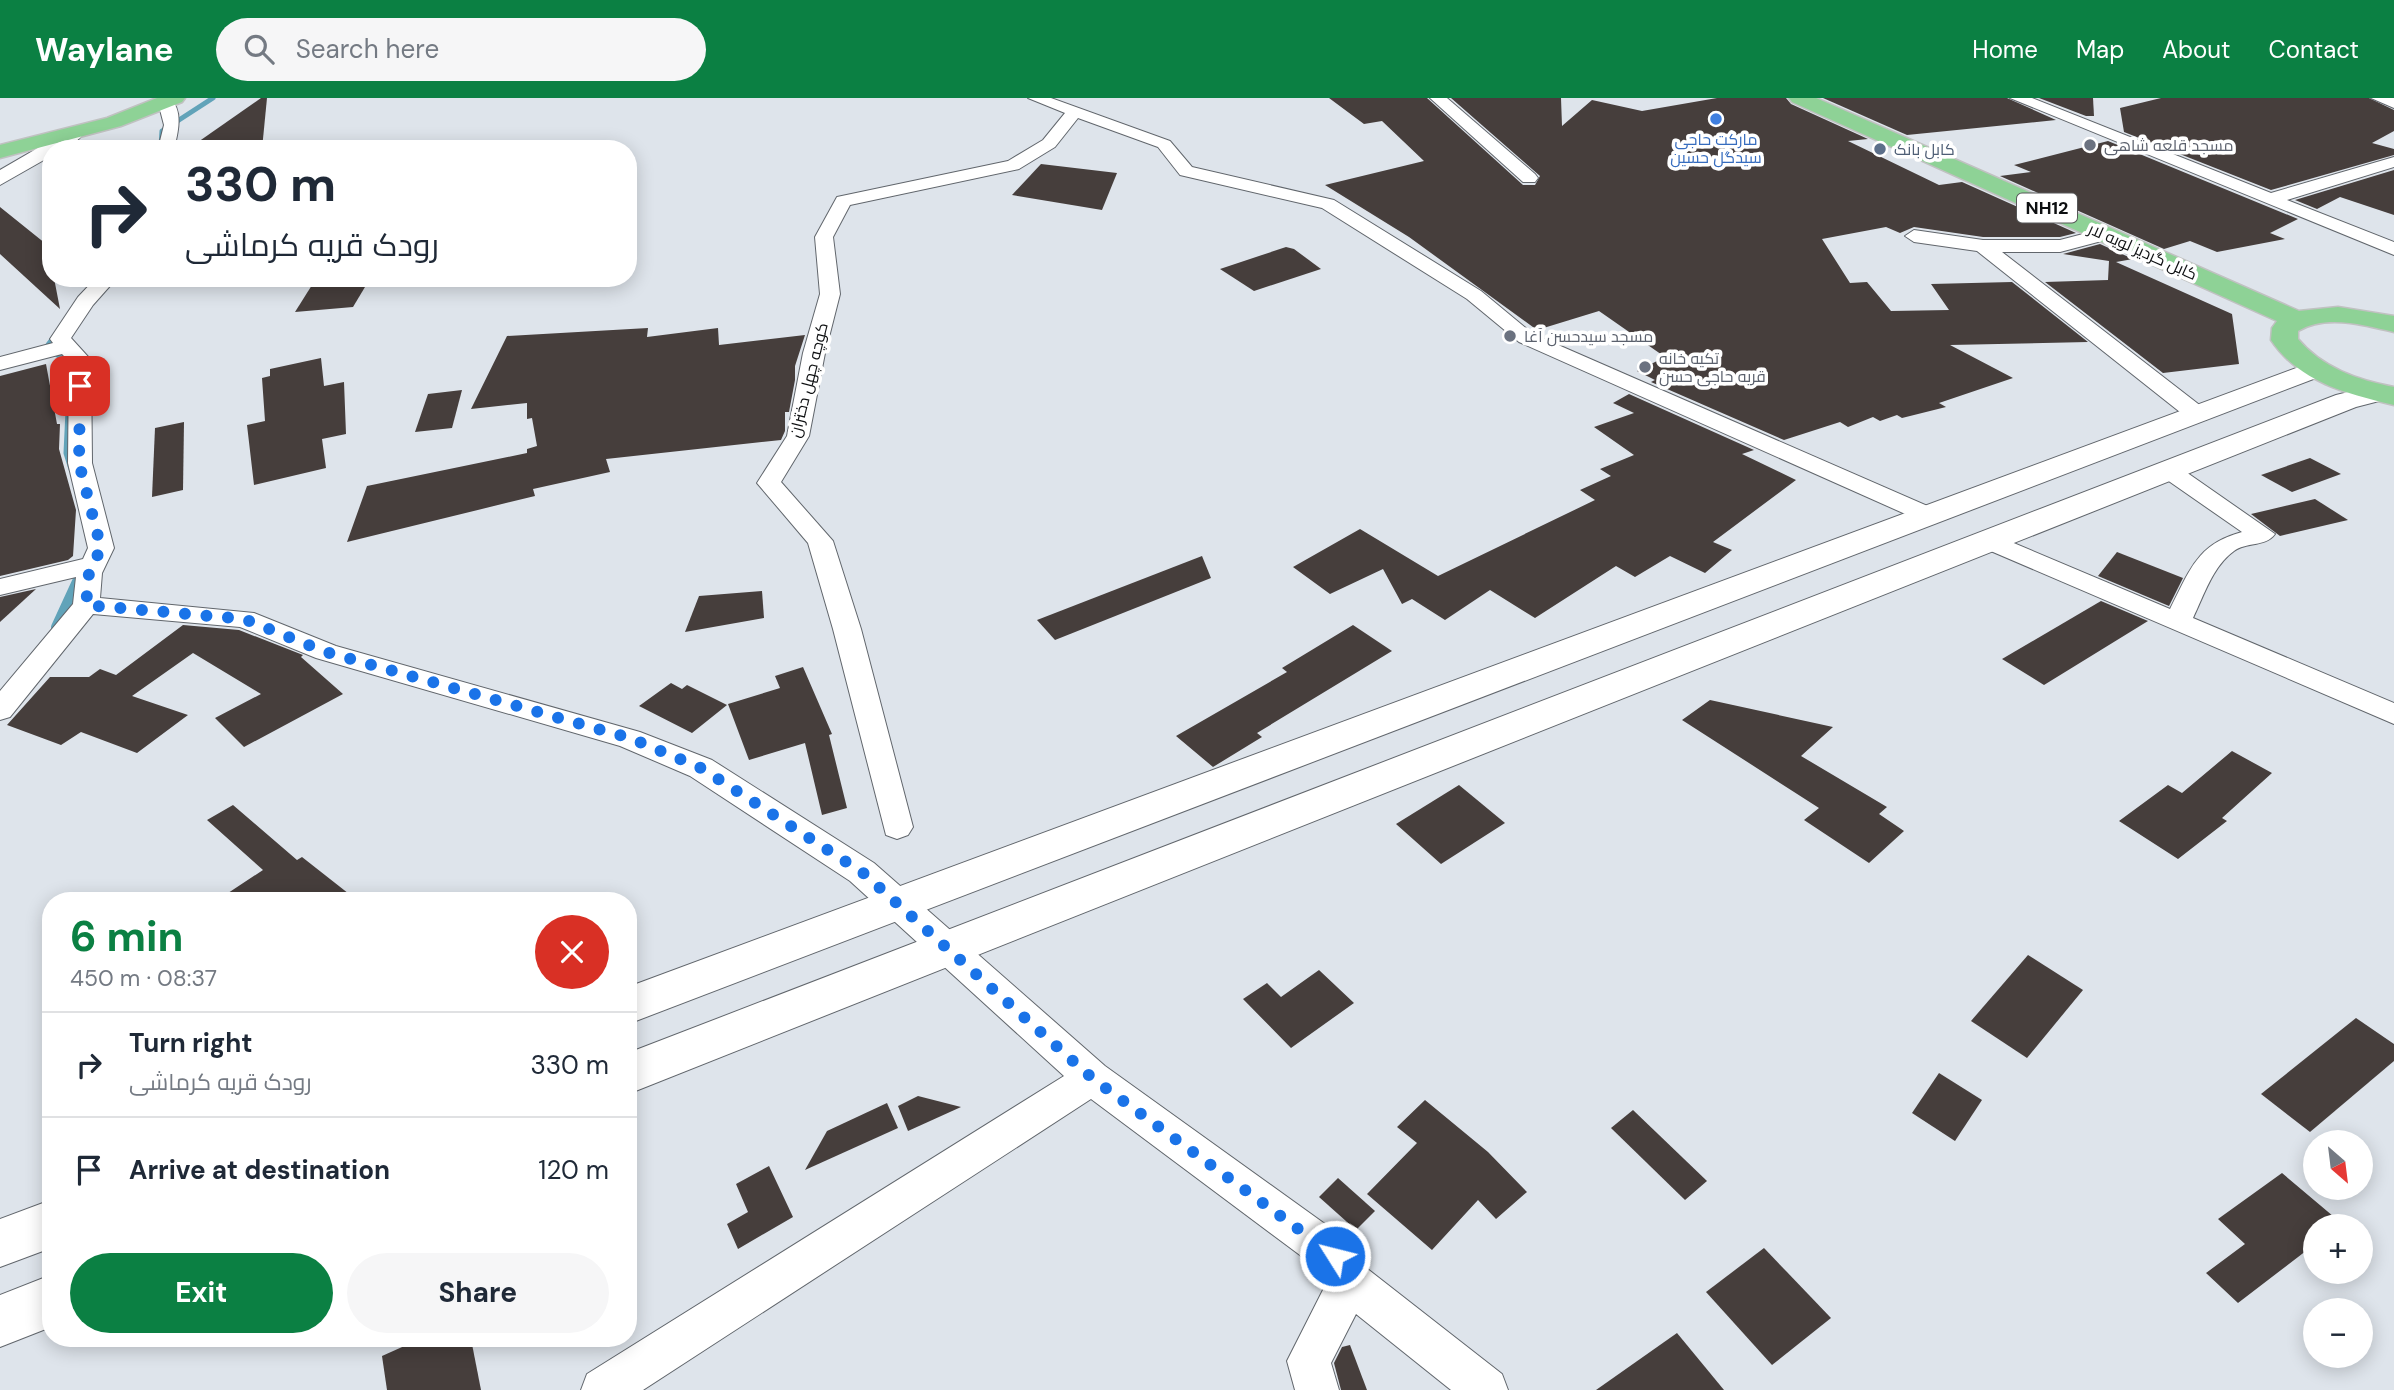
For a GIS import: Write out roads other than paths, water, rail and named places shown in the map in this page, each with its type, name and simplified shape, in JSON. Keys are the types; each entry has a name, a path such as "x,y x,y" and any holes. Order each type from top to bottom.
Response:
{"highway":[{"name":"کابل گردیز لویه لار","path":"1798,98 2105,234 2306,318"},
{"name":"کابل گردیز لویه لار","path":"1829,98 2306,318"},
{"path":"49,140 114,122 171,100"},
{"path":"3,153 42,142"},
{"name":"NH12","path":"2306,318 2342,315 2394,324"},
{"path":"2306,318 2285,328 2284,340 2294,354 2315,369 2385,394"}],"street":[{"path":"1036,98 1164,144 1186,170 1328,204 1474,295 1526,338 1930,516"},
{"path":"1438,98 1529,178"},
{"path":"2018,98 2394,249"},
{"path":"2379,98 2394,103"},
{"path":"168,140 172,125 171,100"},
{"name":"کوچه چهل دختران","path":"897,827 847,629 820,541 769,483 798,436 807,402 814,354 830,294 824,237 843,201 1013,165 1036,154 1067,127 1074,111"},
{"path":"63,140 74,133"},
{"path":"0,179 42,153"},
{"path":"2271,199 2394,162"},
{"path":"1914,236 1983,246 2060,246 2105,234"},
{"path":"1983,246 2198,415"},
{"path":"0,710 88,589 101,548 79,463 80,360 60,339 85,301 98,287"},
{"path":"0,364 67,346"},
{"path":"637,1003 2315,369"},
{"path":"637,1070 2346,401 2385,394"},
{"path":"2168,470 2262,534 2226,544 2204,568 2177,622"},
{"path":"1988,541 2394,714"},
{"path":"0,587 83,567 88,589"},
{"path":"88,589 244,619 326,652 630,738 701,768 862,872 1092,1078 1335,1256 1350,1282 1486,1390"},
{"path":"603,1390 1092,1078"},
{"path":"0,1243 42,1227"},
{"path":"1317,1390 1309,1361 1350,1282"},
{"path":"0,1321 42,1305"}],"waterway":[{"path":"161,140 162,131 213,98"},
{"path":"58,333 49,345 71,367 71,375"},
{"path":"69,411 67,453 72,469"},
{"path":"56,627 79,577"}],"place":[{"name":"مارکت حاجی سیدگل حسین","path":"1716,119"},
{"name":"مسجد قلعه شاهی","path":"2090,145"},
{"name":"کابل بانک","path":"1880,149"},
{"name":"مسجد سیدحسن آغا","path":"1510,336"},
{"name":"تکیه خانه قریه حاجی حسن","path":"1645,367"}]}
